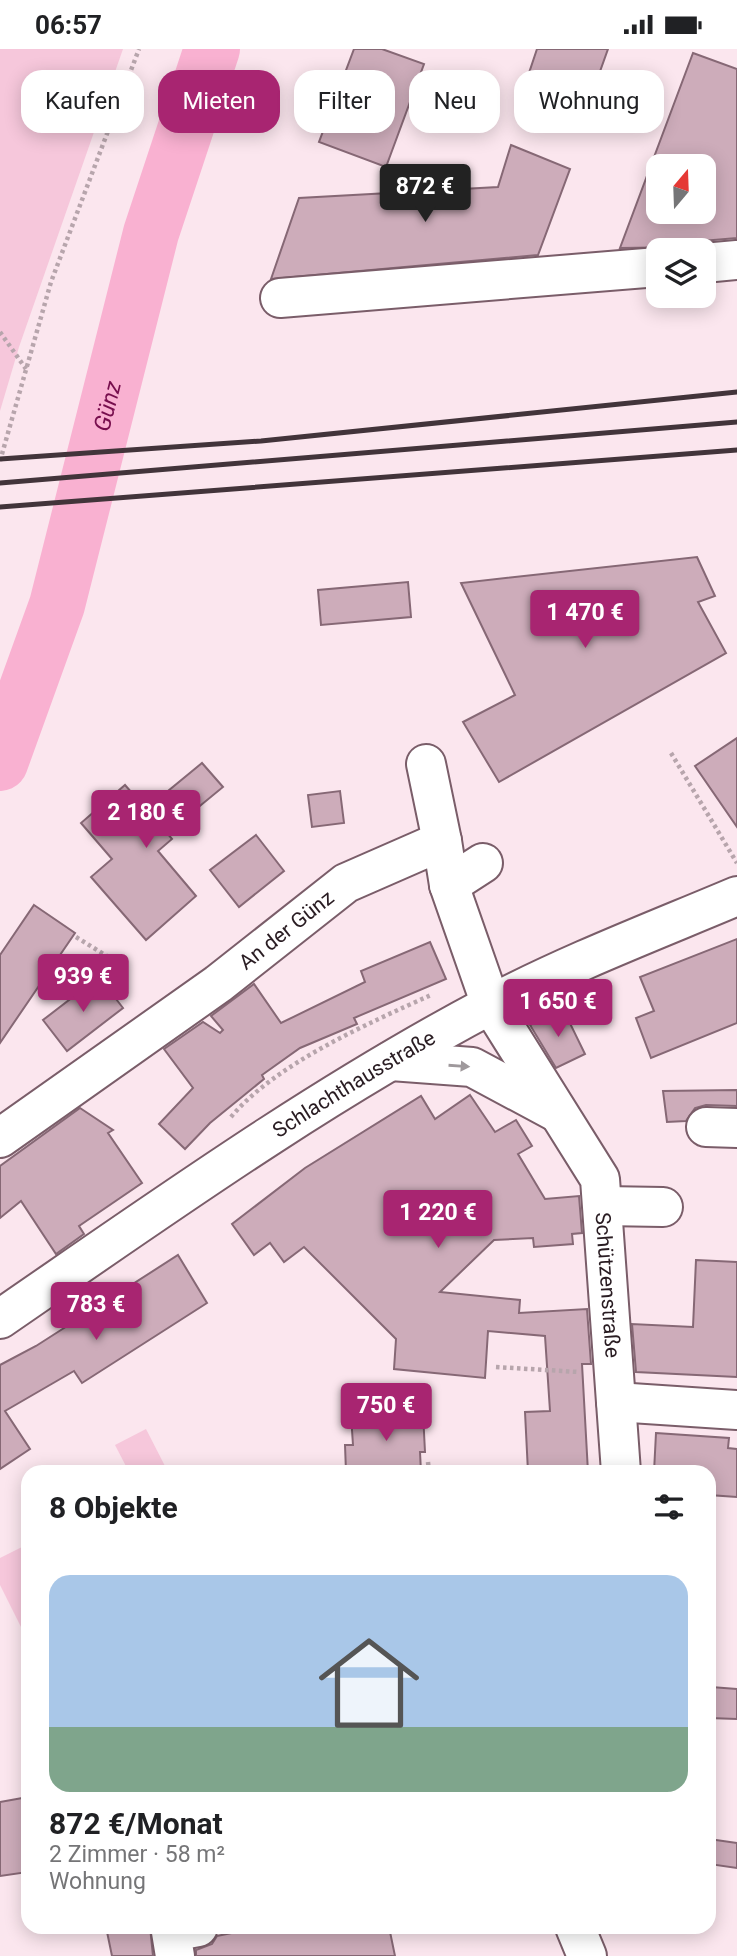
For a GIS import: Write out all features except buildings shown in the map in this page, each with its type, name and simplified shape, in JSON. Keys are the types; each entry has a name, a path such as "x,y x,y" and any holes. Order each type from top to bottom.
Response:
{"street":[{"path":"716,262 737,260"},
{"path":"280,298 646,268"},
{"path":"426,764 449,885 491,1005"},
{"name":"An der Günz","path":"0,1138 218,984 346,883 442,841"},
{"path":"449,885 483,863"},
{"name":"Schlachthausstraße","path":"0,1319 332,1094 491,1005 573,965 737,896"},
{"name":"Schützenstraße","path":"491,1005 600,1179 621,1465"},
{"name":"Schützenstraße","path":"391,1061 472,1067 557,1113"},
{"path":"604,1206 663,1207"},
{"path":"615,1386 737,1410"},
{"path":"171,1934 175,1956"},
{"path":"578,1934 587,1956"}],"path":[{"path":"0,461 51,282 139,49"},
{"path":"0,332 27,370"},
{"path":"671,753 737,863"},
{"path":"76,937 123,966"},
{"path":"496,1367 578,1372 615,1386"}],"shaded area":[{"path":"0,49 123,49 116,70 21,70 21,133 94,133 19,347 0,411"},
{"path":"146,1429 164,1465 125,1465 115,1445"},
{"path":"21,1548 21,1627 0,1585 0,1558"}],"waterway":[{"name":"Günz","path":"0,763 57,605 151,233 212,49"}],"railway":[{"path":"0,459 261,441 737,392"},
{"path":"0,483 737,422"},
{"path":"0,507 737,450"}]}
